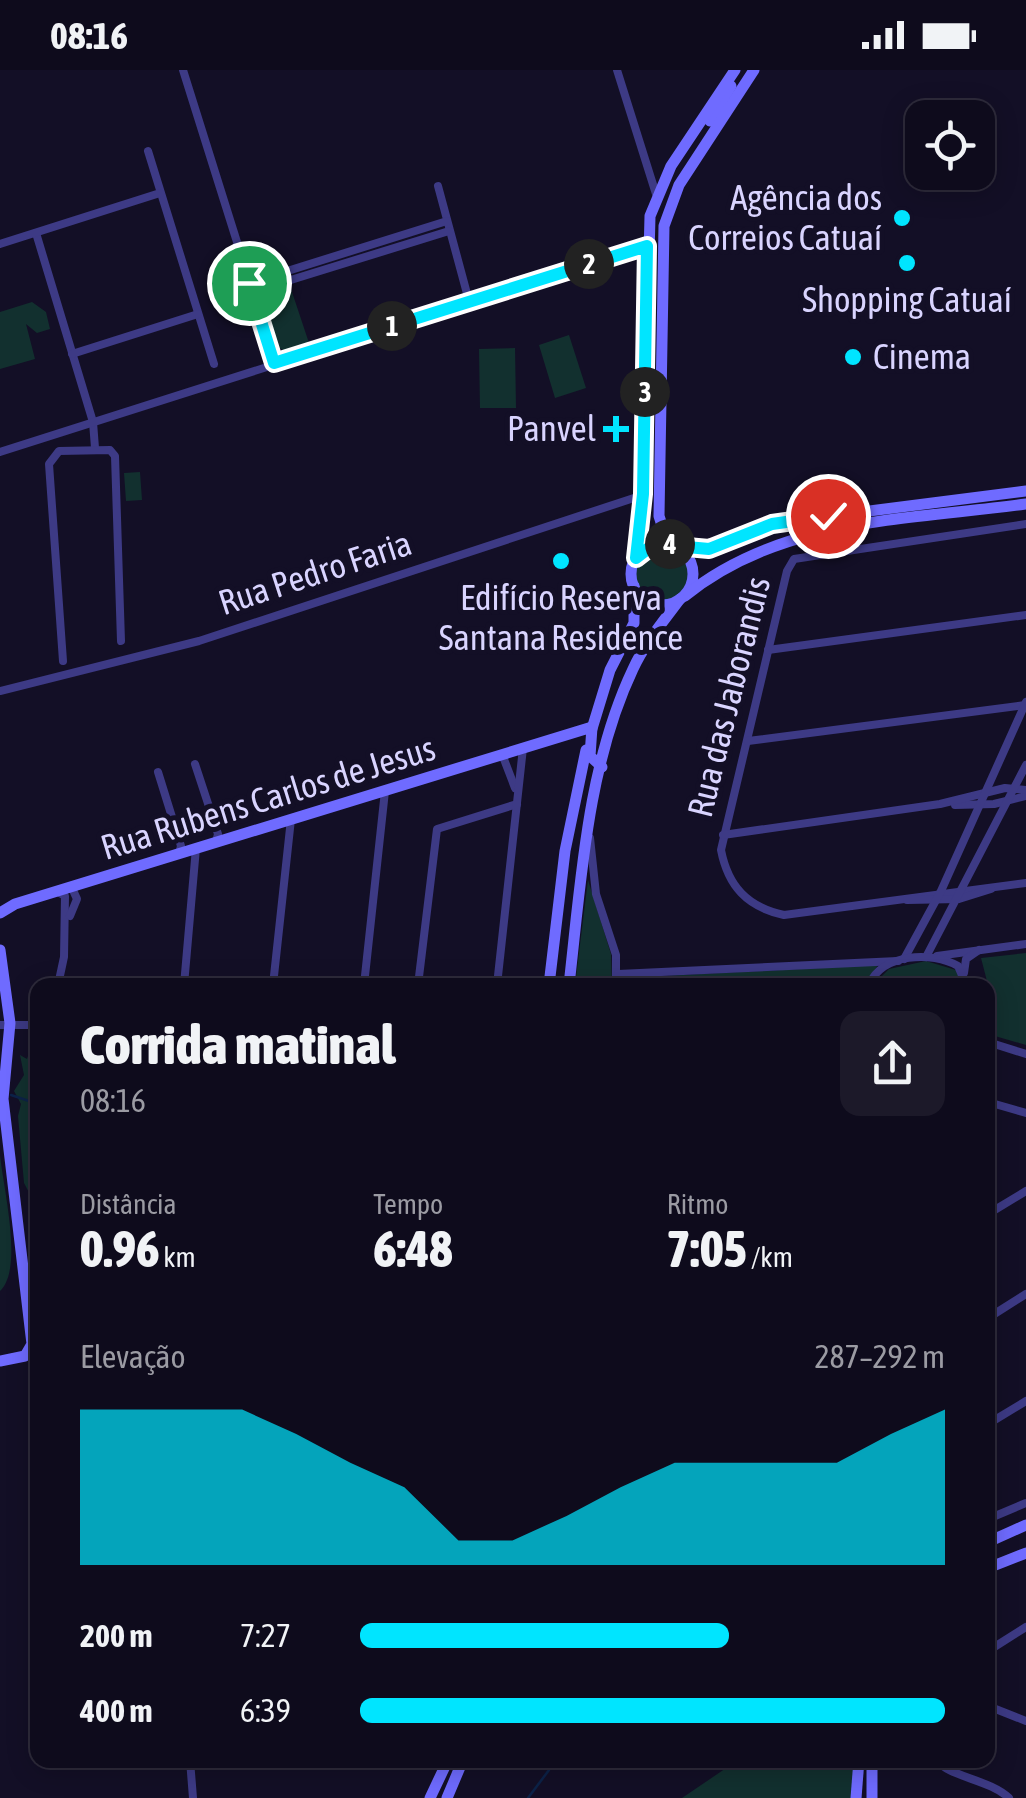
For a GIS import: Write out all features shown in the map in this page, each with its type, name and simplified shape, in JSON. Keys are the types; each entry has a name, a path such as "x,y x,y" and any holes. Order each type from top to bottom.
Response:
{"main road":[{"path":"550,978 569,823 586,750 610,670 634,623 643,494 647,246 656,194 737,70"},
{"path":"706,140 710,119 737,70"},
{"path":"570,978 589,821 602,767 634,667 683,598 693,570 673,546 659,516 664,234 672,200 706,140 754,70"},
{"path":"636,558 648,547 717,547 783,522 1026,490"},
{"path":"634,586 654,604 683,598 740,557 794,537 1026,504"},
{"path":"592,727 590,756 602,767"},
{"name":"Rua Rubens Carlos de Jesus","path":"1,908 592,727"},
{"path":"554,738 586,750"},
{"path":"0,950 5,1024 2,1099 30,1328"},
{"path":"0,1361 25,1356 30,1347"},
{"path":"995,1539 1026,1526"},
{"path":"995,1565 1026,1552"},
{"path":"430,1798 444,1768"},
{"path":"447,1798 460,1768"},
{"path":"856,1798 858,1768"},
{"path":"872,1768 872,1798"}],"street":[{"path":"183,70 274,363"},
{"path":"618,70 656,194"},
{"path":"148,151 214,364"},
{"path":"438,186 469,301"},
{"path":"0,244 160,193"},
{"path":"251,288 448,226"},
{"path":"36,233 88,406 95,448"},
{"path":"0,452 647,246"},
{"path":"72,354 198,314"},
{"path":"83,390 91,424"},
{"path":"88,406 114,415"},
{"path":"63,661 49,464 58,452 95,448 110,450 115,456 121,641"},
{"name":"Rua Pedro Faria","path":"0,691 199,640 643,494"},
{"name":"Rua das Jaborandis","path":"898,899 797,915 756,906 732,885 721,850 723,835 790,565 802,555 1026,524"},
{"path":"768,650 1026,616"},
{"path":"748,741 1025,703"},
{"path":"874,978 878,971 901,960 942,890 1025,703"},
{"path":"498,978 522,748"},
{"path":"502,754 515,788"},
{"path":"195,764 218,834 216,842"},
{"path":"929,957 1026,765"},
{"path":"158,772 181,846 179,854"},
{"path":"723,835 940,804 1014,789 1026,792"},
{"path":"365,978 386,790"},
{"path":"940,804 979,806 1026,792"},
{"path":"419,978 437,829 516,804"},
{"path":"274,978 290,819"},
{"path":"589,821 594,884 617,978"},
{"path":"185,978 196,848"},
{"path":"898,899 942,890 1026,882"},
{"path":"898,899 959,899 1000,886"},
{"path":"64,924 77,900 72,888"},
{"path":"58,892 67,902 60,978"},
{"path":"618,974 901,960 1026,944"},
{"path":"965,978 969,956 986,948"},
{"path":"929,957 950,962 964,974"},
{"path":"5,1024 30,1025"},
{"path":"995,1044 1026,1054"},
{"path":"995,1106 1026,1113"},
{"path":"995,1210 1026,1191"},
{"path":"995,1314 1026,1294"},
{"path":"995,1420 1026,1401"},
{"path":"995,1516 1026,1502"},
{"path":"995,1646 1026,1627"},
{"path":"1017,1632 1026,1639"},
{"path":"995,1709 1026,1721"},
{"path":"191,1768 194,1798"},
{"path":"943,1768 980,1779 1009,1798"}],"green space":[{"path":"290,286 309,343 286,351 279,348 262,296"},
{"path":"32,302 46,312 50,329 37,333 26,324 35,359 0,369 0,312"},
{"path":"569,335 586,388 555,398 539,345"},
{"path":"515,348 516,408 480,408 479,349"},
{"path":"140,472 142,500 126,501 124,473"},
{"path":"662,549 680,557 688,575 680,593 662,601 644,593 636,575 644,557"},
{"path":"588,880 611,954 612,978 576,978"},
{"path":"1026,953 1026,1045 995,1036 995,978 986,978 981,958"},
{"path":"926,961 956,970 959,978 880,978 889,969"},
{"path":"878,965 870,978 624,978"},
{"path":"30,1050 30,1194 24,1183 18,1116 21,1104 14,1091 24,1075 20,1055 27,1059"},
{"path":"0,1155 11,1265 0,1291"},
{"path":"726,1768 854,1768 852,1798 682,1798"}],"waterway":[{"path":"11,1095 30,1101"},
{"path":"528,1798 549,1768"}],"place":[{"name":"Agência dos Correios Catuaí","path":"902,218"},
{"name":"Shopping Catuaí","path":"907,263"},
{"name":"Cinema","path":"853,357"},
{"name":"Panvel","path":"616,429"},
{"name":"Edifício Reserva Santana Residence","path":"561,561"}],"route":[{"path":"249,283 274,363 647,246 642,524 636,558 654,544 709,549 772,524 828,516"}]}
